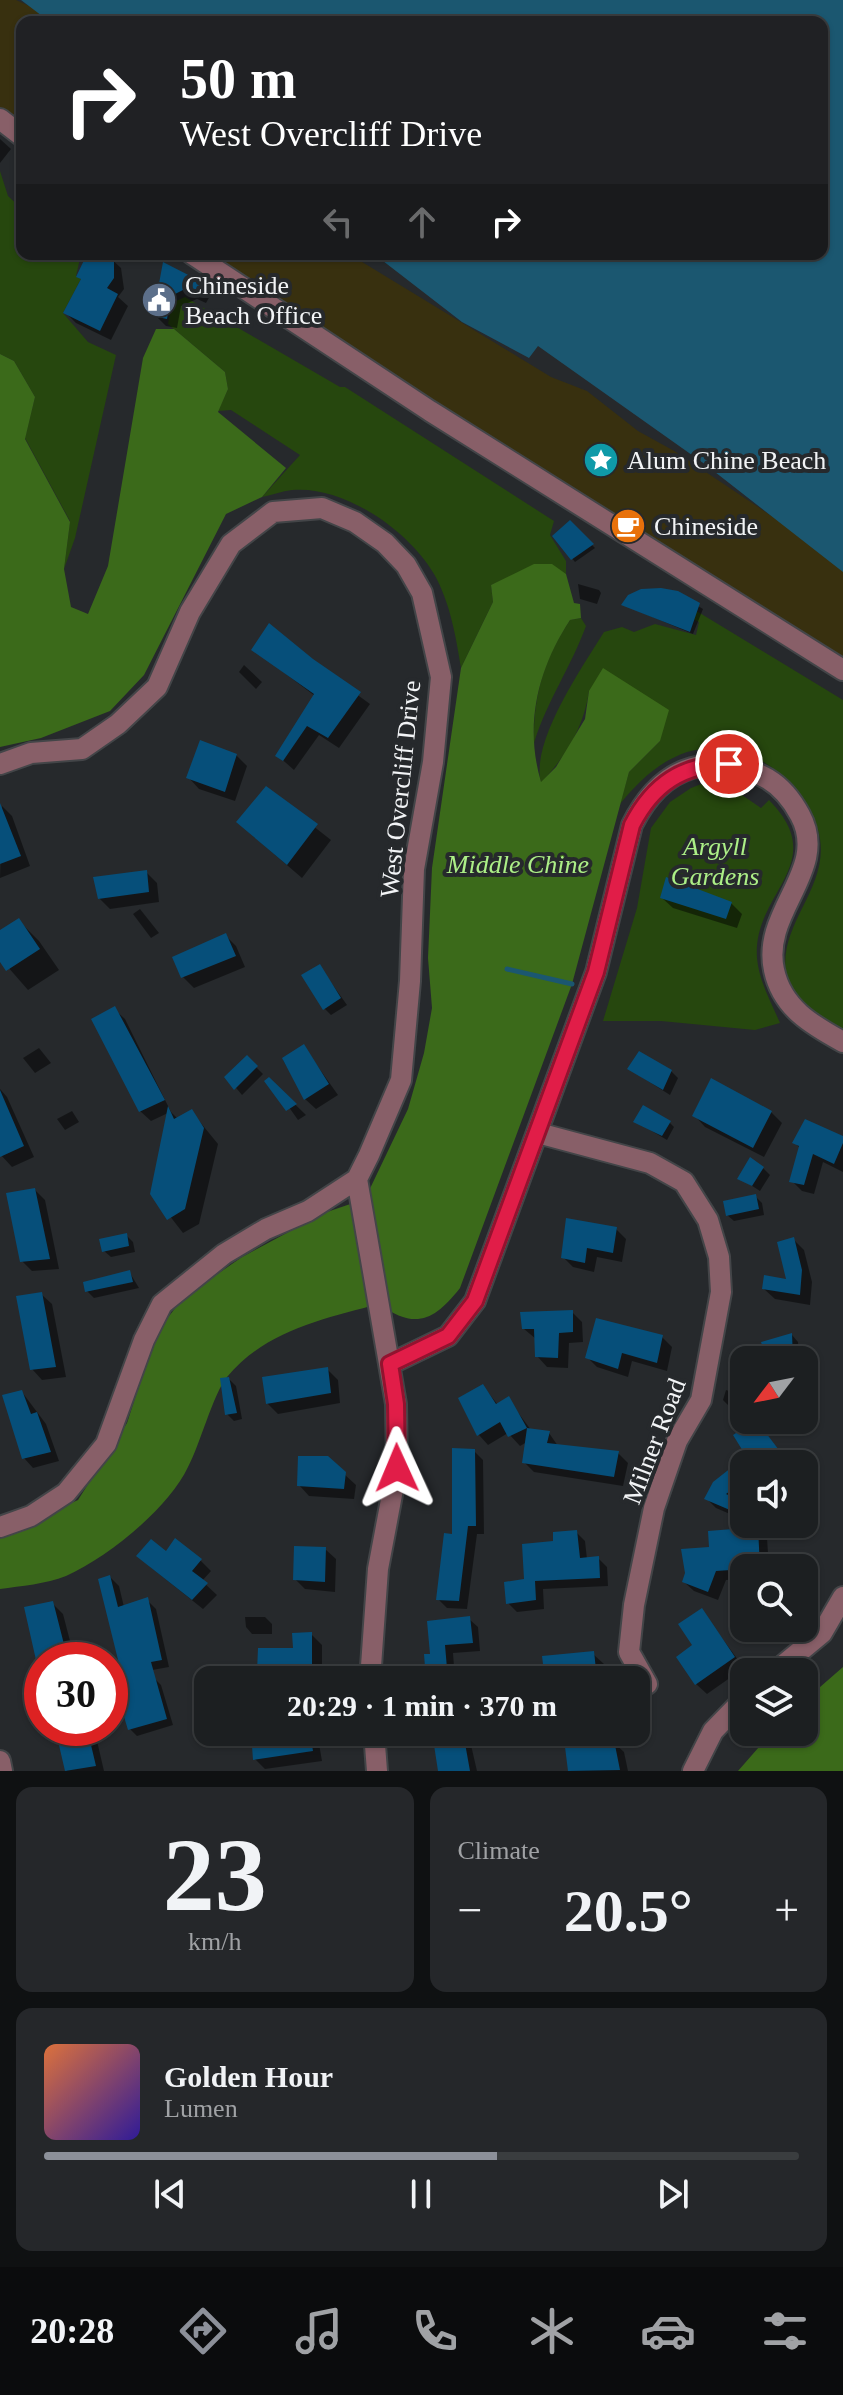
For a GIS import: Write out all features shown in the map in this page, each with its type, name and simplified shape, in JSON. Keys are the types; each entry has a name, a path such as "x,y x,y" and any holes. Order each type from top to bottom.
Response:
{"street":[{"path":"0,119 16,131"},
{"path":"201,260 430,411 843,670"},
{"name":"West Overcliff Drive","path":"0,764 31,753 82,749 118,724 157,687 190,612 231,544 273,512 322,508 355,522 385,543 406,565 422,593 441,677 433,762 414,869 410,981 401,1080 357,1179"},
{"path":"390,1364 448,1336 475,1301 596,972 632,825 643,804 660,786 684,770 705,764 729,764 751,770 790,797 804,823 809,846 803,872 773,930 774,971 785,998 800,1016 843,1042"},
{"name":"Milner Road","path":"538,1133 650,1163 684,1182 708,1220 719,1257 721,1292 701,1400 677,1441 654,1508 634,1605 629,1652 637,1666"},
{"path":"0,1527 31,1516 66,1493 106,1444 144,1340 162,1304 224,1254 266,1229 308,1211 357,1179 396,1404 397,1468 378,1569 371,1666"},
{"path":"792,1658 822,1633 843,1597"},
{"path":"693,1771 713,1731 730,1713"},
{"path":"375,1746 377,1771"},
{"path":"0,1761 2,1771"}],"green space":[{"path":"0,171 8,196 16,203 16,260 80,260 76,276 81,279 63,313 88,342 116,355 75,538 64,569 70,521 25,438 35,397 14,361 0,354"},
{"path":"185,297 340,387 345,387 554,521 550,535 566,561 566,574 555,568 537,566 491,585 493,602 461,668 452,620 440,585 423,558 392,527 353,503 312,490 292,490 262,497 300,455 231,410 218,411 228,389 225,372 168,324 172,303"},
{"path":"156,329 174,329 225,372 228,389 218,412 286,468 262,497 226,514 144,675 110,711 41,738 0,747 0,354 14,361 35,397 25,439 70,522 64,569 71,607 88,614 108,566 143,358"},
{"name":"Middle Chine","path":"534,564 552,564 566,574 574,603 580,604 581,618 570,620 542,677 534,718 536,760 541,782 556,767 585,719 589,691 603,668 669,710 660,741 629,772 572,984 460,1288 441,1308 423,1318 403,1317 379,1304 297,1328 259,1348 227,1377 188,1467 152,1515 100,1557 66,1576 0,1589 0,1535 78,1500 127,1423 156,1333 183,1298 242,1257 324,1213 365,1199 408,1109 424,1053 432,1008 428,958 432,868 461,668 493,602 491,585"},
{"path":"685,604 843,700 843,1031 809,1011 795,996 787,979 785,960 788,942 817,875 820,839 804,799 772,767 731,750 709,748 687,752 650,773 620,804 629,772 660,741 589,691 583,717 572,740 541,783 543,747 551,726 560,705 604,632 622,627 634,632 655,624 696,635 699,622 682,613"},
{"path":"581,618 586,626 534,743 538,694 547,664 570,620"},
{"name":"Argyll Gardens","path":"714,779 752,785 742,795 761,808 769,800 786,822 793,842 792,861 759,935 757,958 763,983 780,1023 755,1030 661,1021 603,1021 637,908 651,828 670,802 691,788"},
{"path":"843,1667 843,1771 738,1771 760,1746 818,1746 818,1689"}],"sand":[{"path":"0,0 16,0 52,16 16,16 16,123 0,111"},
{"name":"Alum Chine Beach","path":"210,260 359,260 551,377 587,391 638,431 676,452 773,517 843,552 843,664"}],"water":[{"path":"21,0 843,0 843,572 706,465 538,346 529,358 462,322 382,260 828,260 828,16 42,16"}],"building":[{"path":"84,260 113,260 114,278 107,288 118,294 100,331 63,313 81,279 76,277"},
{"path":"163,262 202,282 195,294 185,289 171,296 167,319 153,316"},
{"path":"570,520 594,544 571,560 552,536"},
{"path":"641,589 678,591 700,603 690,632 621,605 628,595"},
{"path":"269,623 313,659 361,692 328,738 307,726 283,761 275,756 314,694 251,650"},
{"path":"200,740 237,754 225,792 186,778"},
{"path":"266,786 318,824 287,865 236,822"},
{"path":"0,803 21,856 0,864"},
{"path":"147,870 149,892 98,899 93,877"},
{"path":"666,877 732,902 726,919 660,898"},
{"path":"19,918 40,949 6,971 0,962 0,930"},
{"path":"226,933 236,956 181,978 172,957"},
{"path":"320,964 341,998 323,1010 301,975"},
{"path":"115,1006 165,1100 139,1112 91,1019"},
{"path":"304,1044 329,1084 304,1100 282,1058"},
{"path":"639,1051 672,1070 663,1090 627,1069"},
{"path":"247,1055 258,1066 234,1090 224,1077"},
{"path":"269,1077 297,1104 286,1111 264,1081"},
{"path":"711,1078 772,1111 753,1148 692,1116"},
{"path":"0,1090 24,1146 0,1157"},
{"path":"643,1105 671,1121 662,1136 633,1122"},
{"path":"168,1106 174,1119 192,1109 204,1128 185,1209 167,1220 150,1194"},
{"path":"805,1119 843,1136 843,1143 834,1164 813,1154 804,1185 789,1182 799,1146 792,1143"},
{"path":"750,1157 764,1167 752,1186 737,1179"},
{"path":"35,1188 50,1259 20,1262 6,1193"},
{"path":"756,1194 759,1209 726,1216 723,1201"},
{"path":"566,1218 617,1227 613,1253 587,1248 585,1263 561,1258"},
{"path":"127,1233 129,1246 102,1252 99,1239"},
{"path":"794,1237 802,1270 800,1295 762,1289 764,1275 786,1279 777,1242"},
{"path":"130,1270 133,1282 85,1292 83,1282"},
{"path":"42,1292 56,1367 30,1370 16,1296"},
{"path":"573,1310 573,1332 559,1333 558,1358 535,1357 534,1329 522,1329 520,1312"},
{"path":"596,1318 663,1335 657,1363 622,1353 618,1369 585,1358"},
{"path":"792,1333 792,1346 762,1346 761,1342"},
{"path":"328,1367 331,1393 266,1404 262,1377"},
{"path":"229,1377 237,1413 225,1415 220,1378"},
{"path":"483,1384 496,1404 509,1396 527,1428 508,1437 500,1422 477,1436 458,1398"},
{"path":"22,1390 31,1414 37,1412 51,1452 22,1459 2,1395"},
{"path":"527,1428 550,1431 547,1443 619,1451 614,1477 522,1463"},
{"path":"767,1434 779,1450 742,1450 733,1435"},
{"path":"452,1448 475,1449 476,1526 468,1526 459,1601 436,1600 444,1533 452,1534"},
{"path":"298,1456 328,1456 346,1472 344,1489 297,1486"},
{"path":"730,1469 730,1491 726,1494 730,1496 730,1510 704,1499 713,1482"},
{"path":"730,1529 730,1538 759,1538 759,1554 730,1554 730,1570 716,1571 708,1592 682,1582 685,1573 681,1549 709,1547 708,1531"},
{"path":"577,1530 580,1558 599,1556 600,1578 535,1581 536,1600 506,1604 504,1582 524,1579 522,1544 553,1541 553,1532"},
{"path":"175,1538 202,1559 192,1571 208,1583 192,1600 136,1556 151,1539 166,1551"},
{"path":"294,1546 326,1547 325,1582 293,1580"},
{"path":"110,1575 118,1607 148,1597 162,1660 151,1662 167,1719 128,1730 128,1642 114,1642 98,1579"},
{"path":"53,1601 63,1642 32,1642 24,1607"},
{"path":"702,1608 735,1657 695,1685 676,1657 692,1645 678,1624"},
{"path":"470,1616 473,1643 445,1645 447,1666 425,1666 424,1654 430,1654 427,1621"},
{"path":"312,1632 312,1666 257,1666 258,1648 293,1648 292,1633"},
{"path":"594,1651 596,1666 543,1666 542,1656"},
{"path":"59,1746 91,1746 96,1766 65,1771"},
{"path":"252,1746 312,1746 313,1751 253,1760"},
{"path":"434,1746 466,1746 470,1771 438,1771"},
{"path":"615,1746 620,1770 568,1771 565,1747"}],"waterway":[{"path":"507,969 572,984"}],"place":[{"name":"Chineside Beach Office","path":"159,300"},
{"name":"Alum Chine Beach","path":"601,460"},
{"name":"Chineside","path":"628,526"}],"route":[{"path":"397,1468 396,1404 390,1364 448,1336 475,1301 596,972 632,825 643,804 660,786 684,770 705,764 729,764"}]}
